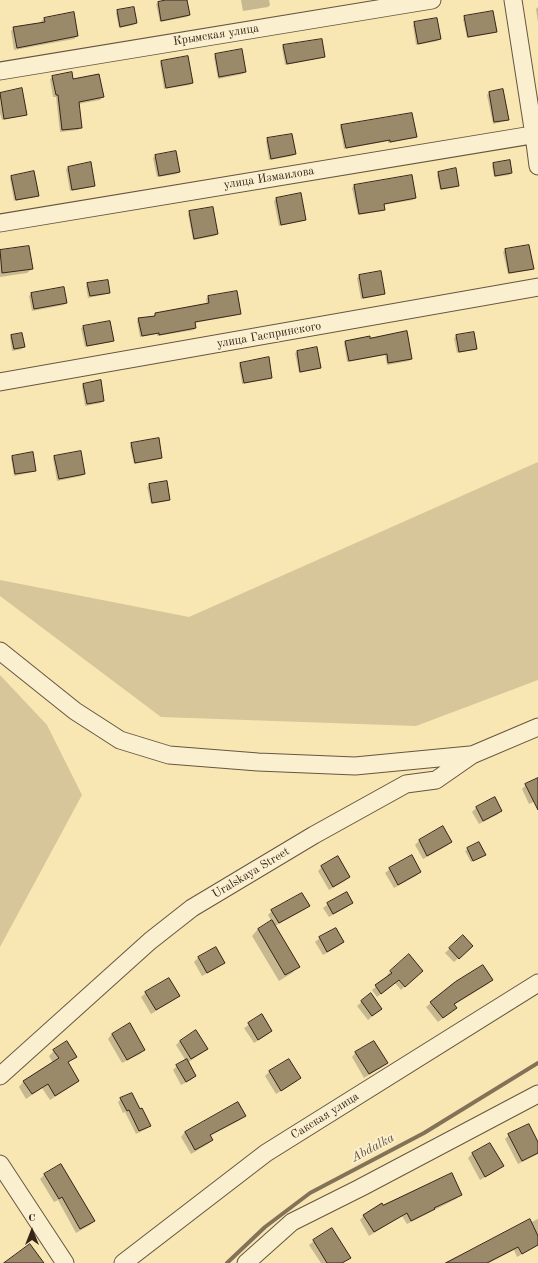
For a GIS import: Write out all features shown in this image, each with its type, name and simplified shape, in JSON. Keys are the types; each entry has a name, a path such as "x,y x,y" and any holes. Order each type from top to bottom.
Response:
{"street":[{"name":"Крымская улица","path":"0,71 432,0"},
{"path":"513,0 536,134 538,166"},
{"name":"улица Измаилова","path":"0,223 536,134"},
{"name":"улица Гаспринского","path":"0,382 538,287"},
{"path":"0,651 75,711 120,740 169,755 258,762 355,766 472,755"},
{"name":"Uralskaya Street","path":"0,1076 150,941 192,908 314,835 406,784 436,780 472,755 538,727"},
{"name":"Сакская улица","path":"123,1263 266,1153 538,983"},
{"path":"246,1263 292,1222 537,1096"},
{"path":"0,1164 65,1263"}],"shaded area":[{"path":"538,462 538,680 416,726 161,717 0,596 0,580 189,617"},
{"path":"0,675 47,725 82,795 0,947"}],"building":[{"path":"166,0 187,0 190,15 161,21 158,2"},
{"path":"134,7 137,23 120,27 117,10"},
{"path":"493,11 497,32 468,37 464,16"},
{"path":"74,12 78,36 17,48 13,27 45,22 44,18"},
{"path":"437,18 441,39 418,44 414,22"},
{"path":"322,39 325,57 287,64 283,45"},
{"path":"242,49 246,72 219,77 215,54"},
{"path":"188,56 193,83 166,88 161,61"},
{"path":"72,72 73,79 99,74 104,97 79,102 82,128 62,130 58,95 56,95 52,76"},
{"path":"22,88 27,115 4,119 0,93"},
{"path":"503,89 509,120 494,122 489,92"},
{"path":"412,113 417,137 346,148 341,125"},
{"path":"292,134 296,154 271,159 267,138"},
{"path":"176,151 180,172 159,176 155,155"},
{"path":"510,160 512,173 495,176 493,163"},
{"path":"91,162 95,186 72,190 68,167"},
{"path":"456,168 459,186 441,189 438,172"},
{"path":"34,171 39,196 16,200 11,176"},
{"path":"412,175 416,198 384,204 385,210 359,214 354,185"},
{"path":"301,193 306,220 281,225 276,198"},
{"path":"213,207 218,234 194,239 189,211"},
{"path":"529,245 534,269 509,273 505,249"},
{"path":"29,246 33,269 2,273 0,250"},
{"path":"381,271 385,294 363,298 359,275"},
{"path":"108,280 110,293 90,296 87,283"},
{"path":"64,287 67,303 34,309 31,293"},
{"path":"237,291 241,314 195,322 196,328 159,335 159,333 142,336 138,318 155,316 155,313 209,303 208,296"},
{"path":"110,321 114,341 87,346 83,326"},
{"path":"407,331 412,359 388,363 387,354 349,361 345,341"},
{"path":"474,332 477,349 459,352 456,335"},
{"path":"22,333 25,347 14,349 11,335"},
{"path":"317,347 321,368 300,372 297,351"},
{"path":"269,357 272,378 244,383 240,363"},
{"path":"101,380 104,401 87,404 83,384"},
{"path":"159,438 162,458 135,463 131,443"},
{"path":"81,451 85,474 59,479 54,456"},
{"path":"33,452 36,471 15,474 12,456"},
{"path":"167,481 170,500 152,503 149,484"},
{"path":"538,778 538,810 525,784"},
{"path":"495,797 502,811 483,821 476,807"},
{"path":"443,826 452,842 427,856 419,840"},
{"path":"479,842 486,855 473,861 467,848"},
{"path":"412,855 421,872 398,885 389,868"},
{"path":"338,856 350,877 333,887 321,866"},
{"path":"347,892 353,903 333,914 327,903"},
{"path":"302,893 310,906 279,923 271,910"},
{"path":"272,920 300,967 285,975 258,929"},
{"path":"336,928 344,942 327,952 319,937"},
{"path":"463,935 473,946 459,959 449,948"},
{"path":"216,947 225,963 207,973 198,957"},
{"path":"409,954 423,971 405,987 399,980 381,994 375,985 392,973 390,971"},
{"path":"483,965 493,980 454,1004 457,1008 443,1018 430,1002 455,982"},
{"path":"169,978 180,996 156,1010 145,992"},
{"path":"371,993 382,1009 372,1016 361,1001"},
{"path":"262,1014 272,1031 258,1040 248,1023"},
{"path":"130,1023 145,1050 127,1060 112,1034"},
{"path":"196,1030 208,1049 191,1059 180,1041"},
{"path":"67,1041 77,1057 68,1062 79,1081 55,1096 48,1084 32,1094 23,1081 59,1058 53,1050"},
{"path":"374,1041 388,1063 369,1074 355,1052"},
{"path":"187,1059 196,1076 186,1082 176,1065"},
{"path":"289,1059 301,1078 281,1091 269,1071"},
{"path":"132,1093 151,1126 139,1131 129,1110 127,1111 120,1098"},
{"path":"238,1102 246,1116 210,1135 213,1140 195,1150 185,1132"},
{"path":"529,1124 538,1142 538,1153 522,1161 508,1134"},
{"path":"490,1143 504,1166 485,1177 472,1153"},
{"path":"61,1164 95,1221 80,1229 62,1197 59,1199 44,1174"},
{"path":"452,1173 462,1195 411,1221 407,1213 374,1232 363,1215 382,1203 383,1205"},
{"path":"530,1219 538,1236 538,1245 522,1254 518,1247 487,1263 446,1263"},
{"path":"332,1228 351,1258 342,1263 327,1263 313,1240"},
{"path":"30,1244 44,1263 4,1263"}],"waterway":[{"name":"Abdalka","path":"227,1263 265,1227 310,1193 424,1133 538,1063"}]}
